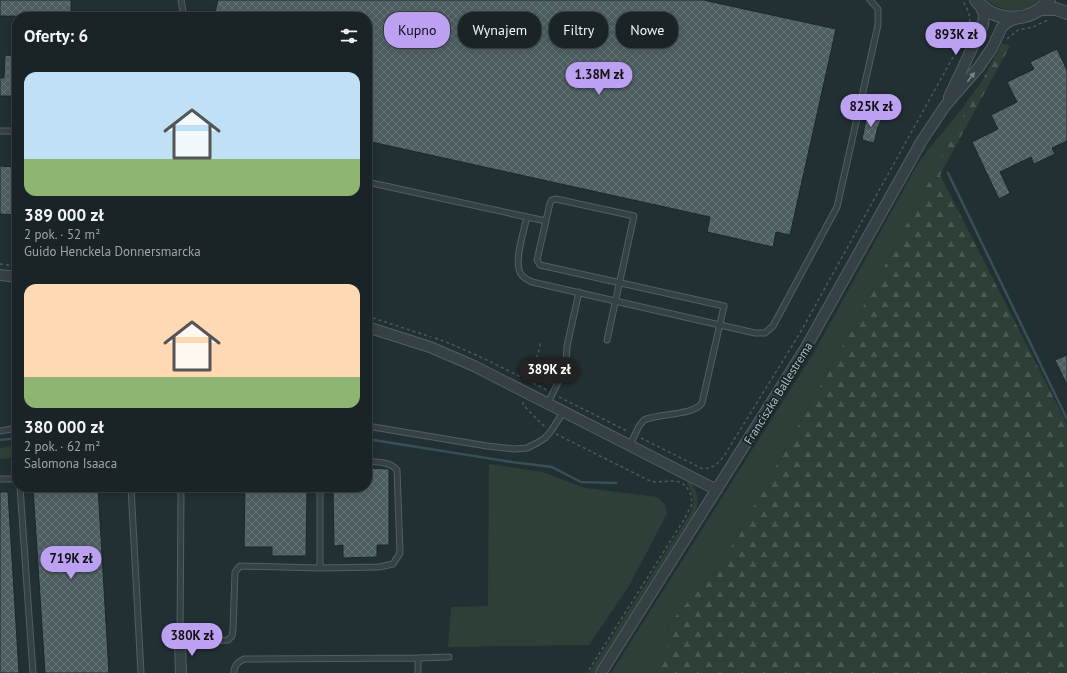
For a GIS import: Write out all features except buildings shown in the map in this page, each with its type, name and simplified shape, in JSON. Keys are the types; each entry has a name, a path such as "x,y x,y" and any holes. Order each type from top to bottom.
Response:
{"street":[{"path":"978,2 987,10 996,15 1007,18 1018,18 1040,9 1048,0"},
{"name":"Franciszka Ballestrema","path":"601,673 805,349 916,151 945,106 983,25 984,14 978,2"},
{"path":"1040,9 1056,9 1067,13"},
{"name":"Franciszka Ballestrema","path":"945,106 979,67 992,48 1002,27 1008,22 1018,18"},
{"path":"0,275 12,276"},
{"path":"372,329 411,341 474,366 717,490"},
{"path":"180,642 181,673"}],"lane":[{"path":"181,0 183,12"},
{"path":"527,217 518,259 518,267 520,274 532,282 765,333 773,326 837,207 878,25 878,9 870,0"},
{"path":"0,131 12,131"},
{"path":"372,183 546,221"},
{"path":"607,340 620,282 634,216 556,199 552,200 550,203 537,260 540,265 620,282 724,306 703,400 700,406 692,410 644,420 639,426 630,445"},
{"path":"548,403 566,363 567,346 579,292"},
{"path":"372,427 487,446 514,449 527,448 545,438 552,431 564,411"},
{"path":"0,431 12,429"},
{"path":"182,492 180,642 228,640 232,636 235,572 240,566 320,568 379,567 393,564 400,553 397,470 395,467 372,461"},
{"path":"0,479 12,479"},
{"path":"20,492 33,673"},
{"path":"131,492 141,673"},
{"path":"320,492 320,568"},
{"path":"234,673 234,669 238,662 244,659 449,657"},
{"path":"418,658 418,673"}],"path":[{"path":"698,467 703,469 717,465 724,456 800,333 968,30 970,15 962,0"},
{"path":"1008,39 1014,32 1051,20"},
{"path":"0,264 12,265"},
{"path":"525,380 538,354 541,341"},
{"path":"522,402 523,405 542,425 548,429"},
{"path":"556,434 648,480 680,482 686,486 691,495 692,504 685,518 587,673"}],"green space":[{"path":"987,0 1039,0 1027,8 1013,10 999,7"},
{"path":"1002,43 1010,46 940,175 1067,424 1067,673 655,673 666,659 669,624 725,558 845,341"},
{"path":"984,78 845,341 725,558 669,624 666,659 655,673 611,673 816,349 917,165 961,110"},
{"path":"12,446 12,458 0,459 0,448"},
{"path":"489,464 543,472 585,488 658,497 665,505 667,514 629,586 589,645 448,647 451,607 488,606"},
{"path":"688,480 695,489 698,498 697,507 693,517 594,673 589,673 690,514 693,501 692,494 687,483"}],"waterway":[{"path":"948,173 1067,419"},
{"path":"0,440 12,439"},
{"path":"372,440 552,467 581,482 616,483"}]}
